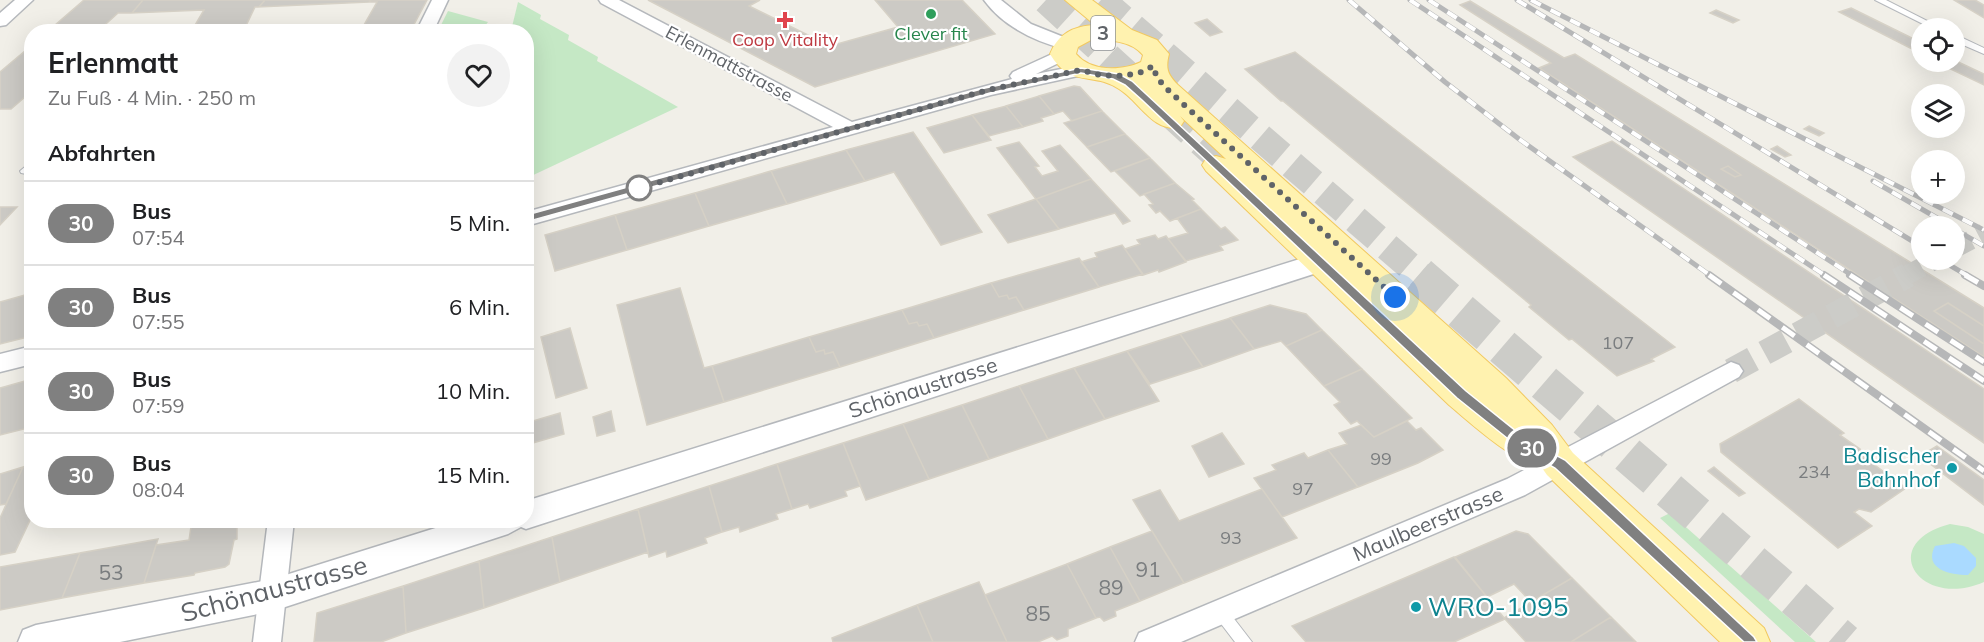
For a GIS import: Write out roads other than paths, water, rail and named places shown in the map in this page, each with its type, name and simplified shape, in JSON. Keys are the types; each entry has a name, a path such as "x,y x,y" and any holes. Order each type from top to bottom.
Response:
{"main road":[{"name":"3","path":"1072,0 1085,26 1074,51"},
{"name":"3","path":"1077,0 1123,35 1141,39 1153,48 1156,54 1153,66 1157,78 1169,91 1494,388 1539,435 1560,464 1749,642"},
{"name":"3","path":"1074,51 1123,35"},
{"name":"3","path":"1074,51 1129,83 1146,98 1461,395 1522,442 1560,464"},
{"name":"3","path":"1115,76 1136,74 1153,66"}],"street":[{"path":"0,21 25,0"},
{"path":"428,24 440,0"},
{"name":"Erlenmattstrasse","path":"607,0 851,129"},
{"path":"992,0 1023,28 1074,51"},
{"path":"534,217 988,90 1074,51"},
{"name":"Schönaustrasse","path":"534,511 1319,262"},
{"path":"0,363 24,357"},
{"name":"Maulbeerstrasse","path":"1149,642 1516,488 1731,371"},
{"path":"267,642 280,528"},
{"name":"Schönaustrasse","path":"36,642 273,595 483,528"}],"lane":[{"path":"1879,0 1916,18"},
{"path":"1965,42 1984,51"},
{"path":"1220,612 1244,642"}],"water":[{"path":"1954,543 1964,546 1976,558 1976,566 1968,575 1946,572 1935,565 1932,554 1935,546"}],"tunnel":[{"path":"1046,0 1248,185"},
{"path":"1101,0 1421,276"},
{"path":"1965,243 1984,233"},
{"path":"1905,276 1916,270"},
{"path":"1419,275 1845,642"},
{"path":"1731,371 1908,275"}],"railway":[{"path":"1349,0 1445,82 1519,139 1711,276"},
{"path":"1410,0 1826,276"},
{"path":"1429,0 1853,276"},
{"path":"1517,0 1911,240"},
{"path":"1531,0 1984,230"},
{"path":"1873,181 1934,216"},
{"path":"1965,235 1984,246"},
{"path":"1958,270 1968,276"},
{"path":"1709,275 1984,471"},
{"path":"1824,275 1984,381"},
{"path":"1850,275 1984,362"},
{"path":"1965,275 1984,286"}],"place":[{"name":"Clever fit","path":"931,14"},
{"name":"Coop Vitality","path":"785,20"},
{"name":"Badischer Bahnhof","path":"1952,468"},
{"name":"WRO-1095","path":"1416,607"}]}
